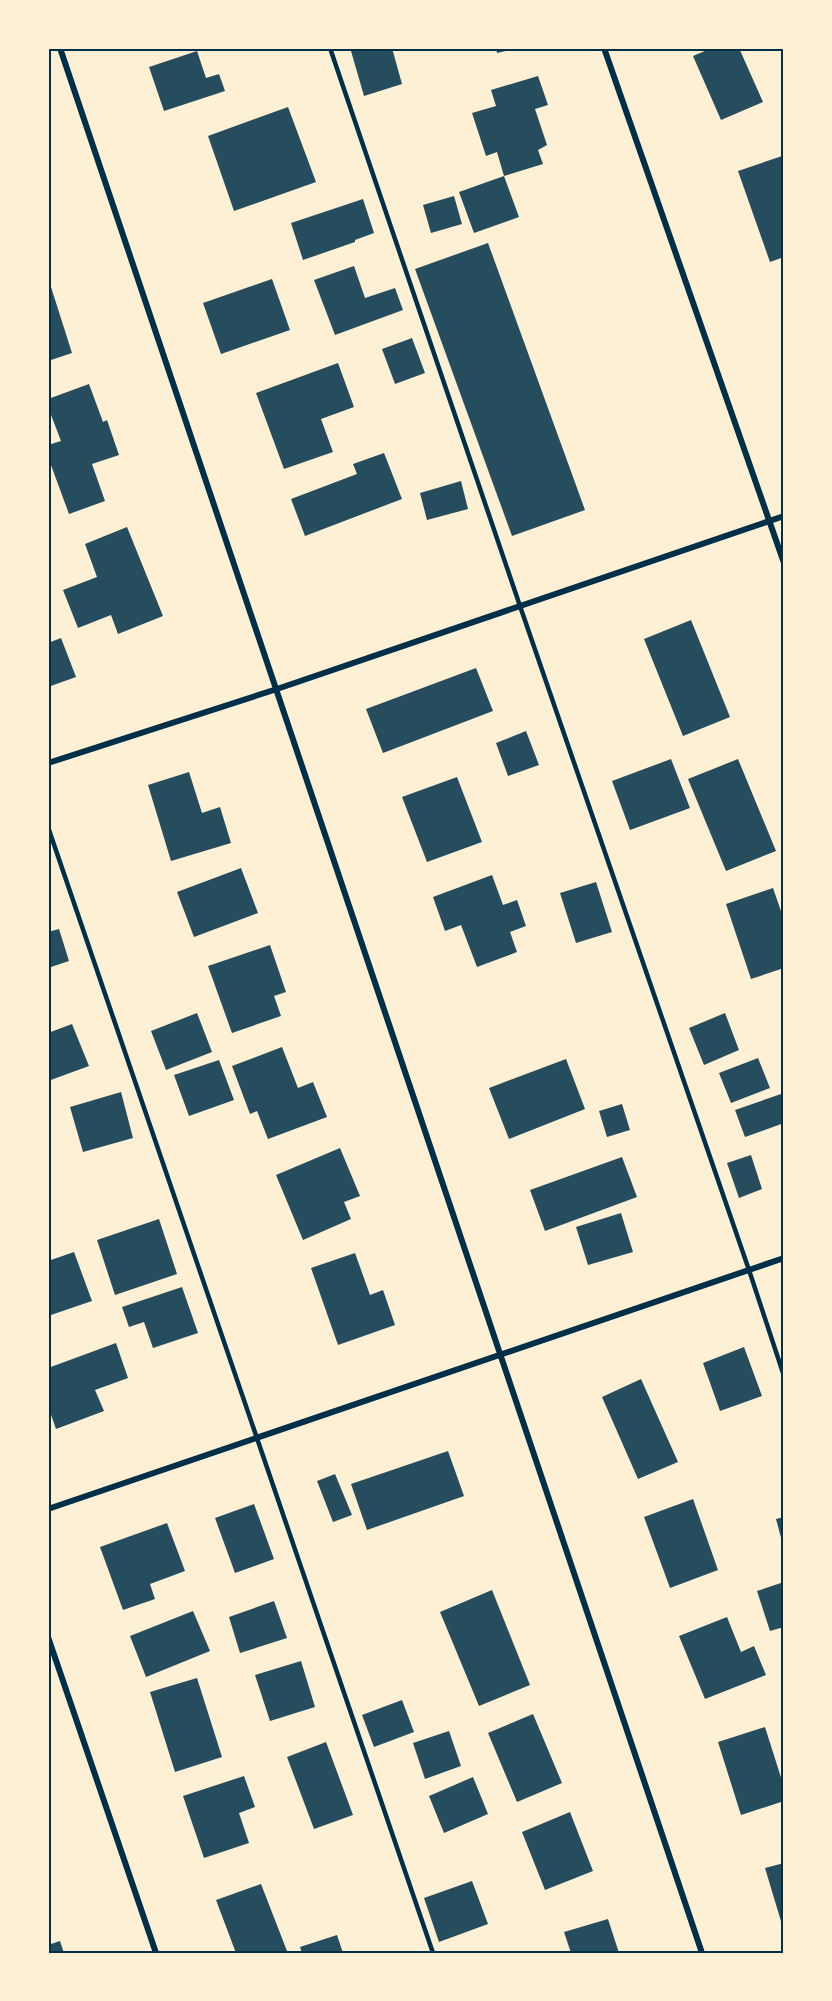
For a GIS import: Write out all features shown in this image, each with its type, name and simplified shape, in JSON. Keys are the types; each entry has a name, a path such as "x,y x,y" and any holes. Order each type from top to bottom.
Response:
{"street":[{"path":"60,48 702,1953"},
{"path":"604,48 784,563"},
{"path":"48,763 277,689 784,516"},
{"path":"48,1509 784,1258"},
{"path":"48,1637 156,1953"}],"lane":[{"path":"330,48 784,1376"},
{"path":"48,826 433,1953"}],"building":[{"path":"361,48 392,48 402,84 364,96 351,51"},
{"path":"496,48 514,48 514,49 497,53"},
{"path":"712,48 739,48 763,102 721,120 693,56"},
{"path":"197,51 206,78 219,74 225,91 164,111 149,67"},
{"path":"538,76 548,105 535,109 547,145 538,150 543,164 504,176 497,152 486,156 472,113 496,106 491,90"},
{"path":"288,107 316,182 234,211 208,136"},
{"path":"782,156 784,163 784,257 770,262 738,171"},
{"path":"504,176 519,217 474,233 459,192"},
{"path":"454,196 462,224 431,233 423,205"},
{"path":"363,199 374,233 303,260 291,223"},
{"path":"488,243 585,510 512,536 415,269"},
{"path":"354,266 365,298 395,288 403,310 335,335 314,280"},
{"path":"272,279 290,330 221,354 203,303"},
{"path":"51,287 72,353 48,361 48,288"},
{"path":"412,338 425,373 395,384 382,349"},
{"path":"338,363 354,407 321,419 333,452 284,469 256,393"},
{"path":"89,384 103,422 107,420 119,455 92,464 105,501 69,514 48,457 48,445 61,441 48,407 48,399"},
{"path":"384,453 402,499 305,536 291,499 357,474 353,464"},
{"path":"461,481 468,509 427,520 420,493"},
{"path":"127,527 163,616 118,634 111,615 78,628 63,590 97,577 85,544"},
{"path":"691,620 730,717 683,736 644,639"},
{"path":"61,638 76,677 48,687 48,643"},
{"path":"476,668 493,711 383,753 366,709"},
{"path":"526,731 539,765 508,776 496,743"},
{"path":"671,759 690,808 630,830 612,781"},
{"path":"738,759 776,851 726,871 688,779"},
{"path":"189,772 202,813 220,807 231,843 171,861 148,785"},
{"path":"457,777 482,842 427,862 402,797"},
{"path":"241,868 258,913 194,937 177,892"},
{"path":"492,875 503,905 517,900 526,926 510,932 517,952 477,967 461,925 445,931 433,897"},
{"path":"596,882 612,932 576,943 560,893"},
{"path":"773,888 784,920 784,968 751,979 726,904"},
{"path":"59,929 69,961 48,968 48,932"},
{"path":"270,945 286,992 274,996 281,1016 232,1033 208,966"},
{"path":"197,1013 212,1052 166,1070 151,1031"},
{"path":"725,1013 739,1050 704,1065 689,1028"},
{"path":"72,1024 89,1066 48,1081 48,1033"},
{"path":"282,1047 298,1088 313,1082 327,1117 268,1139 257,1111 250,1114 232,1066"},
{"path":"758,1058 770,1088 731,1103 719,1073"},
{"path":"566,1059 585,1109 509,1139 489,1088"},
{"path":"219,1060 234,1100 189,1116 174,1075"},
{"path":"121,1092 133,1138 83,1152 70,1107"},
{"path":"781,1094 784,1103 784,1123 745,1137 735,1110"},
{"path":"622,1104 630,1130 607,1137 599,1111"},
{"path":"340,1148 360,1196 344,1202 351,1219 303,1240 276,1175"},
{"path":"751,1155 762,1189 739,1198 727,1163"},
{"path":"622,1157 637,1197 545,1231 530,1190"},
{"path":"621,1213 633,1252 588,1265 576,1227"},
{"path":"159,1219 177,1274 115,1295 97,1240"},
{"path":"74,1252 92,1301 48,1316 48,1261"},
{"path":"355,1253 370,1295 383,1290 395,1325 338,1345 311,1268"},
{"path":"182,1287 198,1333 153,1348 144,1322 129,1327 122,1307"},
{"path":"116,1343 128,1378 95,1390 104,1411 56,1429 48,1406 48,1368"},
{"path":"744,1347 762,1396 720,1411 703,1363"},
{"path":"641,1379 678,1462 638,1479 602,1397"},
{"path":"448,1451 464,1496 367,1530 351,1484"},
{"path":"335,1474 352,1515 333,1522 317,1481"},
{"path":"693,1499 718,1570 670,1588 644,1517"},
{"path":"254,1504 274,1559 235,1573 215,1518"},
{"path":"784,1517 784,1545 783,1545 776,1519"},
{"path":"167,1523 185,1571 150,1584 155,1599 123,1610 100,1547"},
{"path":"784,1582 784,1627 770,1631 757,1591"},
{"path":"492,1590 530,1685 479,1706 440,1612"},
{"path":"274,1601 287,1638 240,1653 229,1617"},
{"path":"193,1611 210,1651 146,1677 130,1636"},
{"path":"727,1617 741,1652 754,1646 766,1675 705,1699 679,1636"},
{"path":"301,1661 315,1707 270,1721 255,1675"},
{"path":"197,1678 222,1757 175,1772 150,1692"},
{"path":"402,1700 414,1732 374,1747 362,1715"},
{"path":"533,1714 562,1783 517,1802 488,1733"},
{"path":"765,1727 784,1787 784,1801 741,1815 718,1742"},
{"path":"449,1731 461,1766 425,1779 413,1743"},
{"path":"326,1742 353,1815 314,1829 287,1757"},
{"path":"244,1776 255,1807 239,1813 249,1843 204,1858 183,1796"},
{"path":"473,1777 488,1814 444,1833 429,1796"},
{"path":"570,1812 593,1871 545,1890 522,1832"},
{"path":"784,1863 784,1927 783,1928 765,1868"},
{"path":"472,1881 488,1924 439,1942 424,1898"},
{"path":"261,1884 287,1951 236,1953 216,1900"},
{"path":"608,1919 619,1953 571,1953 564,1932"},
{"path":"337,1935 343,1953 302,1953 300,1947"},
{"path":"60,1941 64,1953 48,1953 48,1945"}]}
